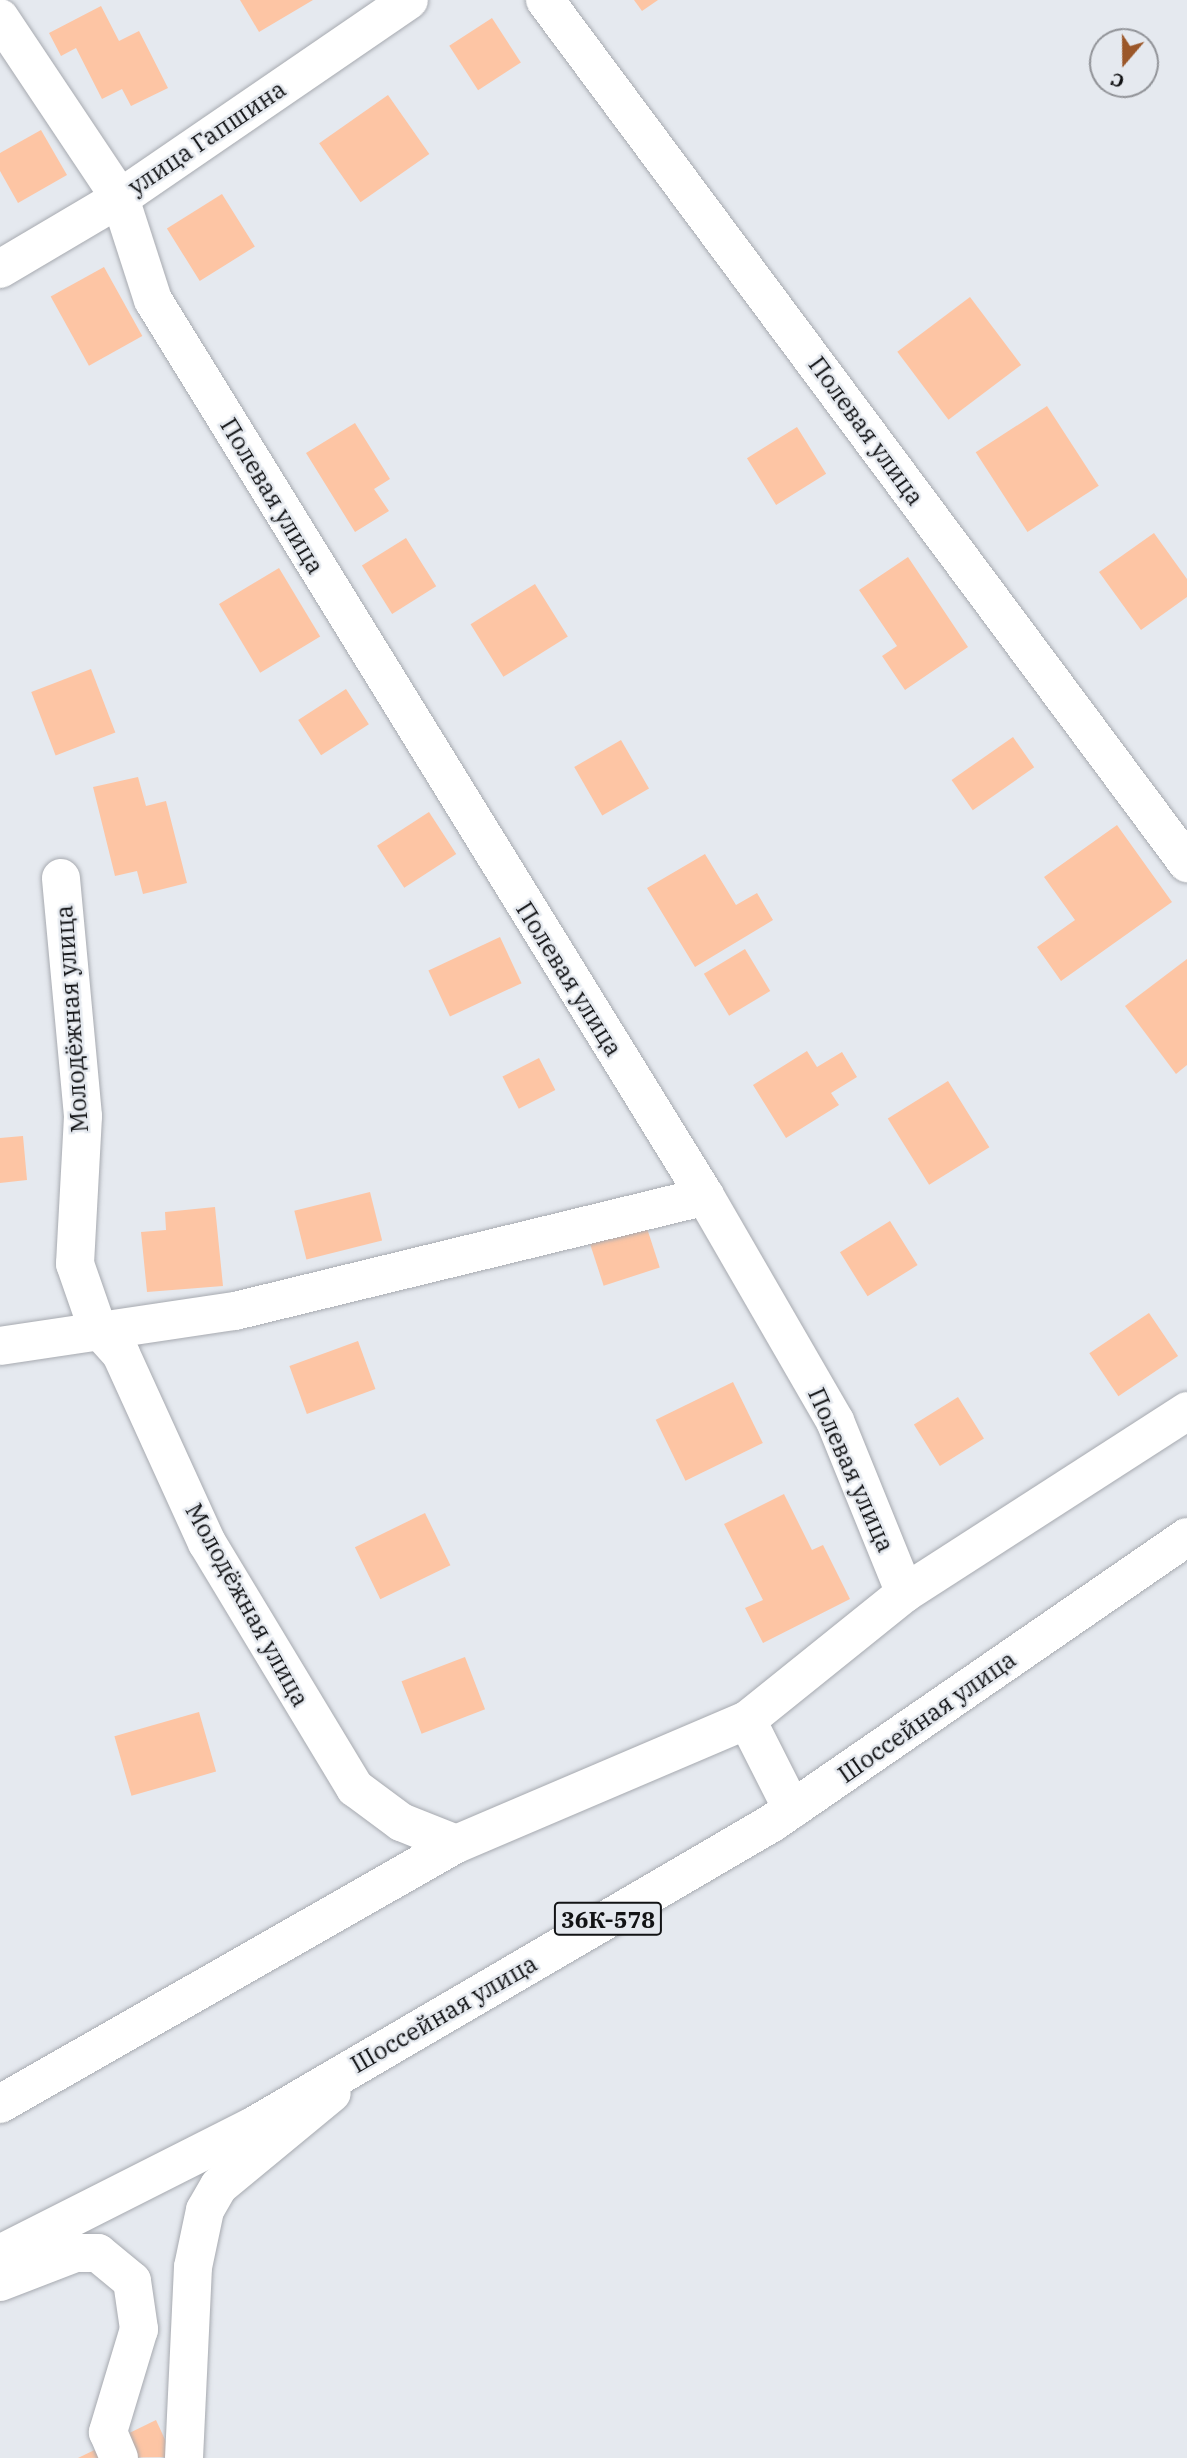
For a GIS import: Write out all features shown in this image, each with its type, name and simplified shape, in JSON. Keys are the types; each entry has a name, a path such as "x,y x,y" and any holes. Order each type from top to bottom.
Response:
{"street":[{"name":"улица Гапшина","path":"0,269 120,198 409,0"},
{"name":"Полевая улица","path":"545,0 1187,863"},
{"name":"Полевая улица","path":"0,18 120,198 153,300 705,1196 835,1421 905,1593"},
{"name":"Молодёжная улица","path":"61,878 83,1116 75,1264 97,1327 121,1354 207,1543 355,1787 401,1822 456,1844"},
{"path":"0,1346 97,1327 234,1311 705,1196"},
{"path":"0,2104 456,1844 747,1720 905,1593 1187,1411"},
{"name":"Шоссейная улица","path":"0,2254 255,2125 792,1809 1187,1537"},
{"path":"747,1720 792,1809"},
{"path":"184,2458 193,2266 205,2210 219,2186 387,2048"},
{"path":"0,2282 75,2253 98,2253 132,2281 138,2329 114,2445"}],"building":[{"path":"240,0 313,0 259,32"},
{"path":"634,0 658,0 642,11"},
{"path":"101,6 119,41 139,31 168,88 131,106 122,89 102,99 76,48 61,56 49,33"},
{"path":"492,18 521,62 478,90 449,46"},
{"path":"388,95 429,154 360,202 319,143"},
{"path":"41,130 67,175 18,203 0,171 0,153"},
{"path":"222,194 255,247 200,281 167,228"},
{"path":"104,267 142,336 89,366 51,297"},
{"path":"970,297 1021,365 948,420 897,352"},
{"path":"1047,406 1099,486 1027,532 976,452"},
{"path":"355,423 390,479 374,489 389,511 355,532 306,453"},
{"path":"797,427 826,474 776,505 747,458"},
{"path":"1154,533 1187,579 1187,597 1141,630 1099,572"},
{"path":"406,538 436,586 392,614 362,566"},
{"path":"908,557 968,647 905,690 882,656 897,646 859,590"},
{"path":"279,568 320,637 260,673 219,604"},
{"path":"535,584 568,637 503,677 471,624"},
{"path":"91,669 115,732 56,755 31,692"},
{"path":"346,689 369,724 321,755 298,720"},
{"path":"1013,737 1034,767 973,810 952,780"},
{"path":"621,740 649,788 602,815 574,767"},
{"path":"138,777 146,806 166,801 187,883 143,894 137,871 115,876 93,787"},
{"path":"429,812 456,854 404,888 377,846"},
{"path":"1117,825 1172,902 1061,981 1037,947 1075,920 1044,877"},
{"path":"705,854 736,905 757,893 773,920 695,967 647,888"},
{"path":"500,937 522,983 450,1017 428,970"},
{"path":"745,949 770,991 729,1016 704,974"},
{"path":"1187,959 1187,1065 1176,1074 1125,1006"},
{"path":"807,1051 817,1067 842,1052 857,1077 831,1093 839,1105 786,1138 753,1085"},
{"path":"539,1058 555,1090 519,1109 502,1077"},
{"path":"948,1081 989,1147 929,1185 888,1119"},
{"path":"23,1136 27,1180 0,1183 0,1138"},
{"path":"370,1192 382,1241 306,1259 294,1211"},
{"path":"215,1207 223,1286 147,1292 141,1232 166,1230 165,1212"},
{"path":"644,1219 660,1268 604,1286 588,1237"},
{"path":"890,1221 918,1265 868,1296 840,1252"},
{"path":"1149,1313 1178,1356 1118,1396 1089,1353"},
{"path":"358,1341 375,1389 307,1414 289,1366"},
{"path":"733,1382 763,1443 686,1481 656,1420"},
{"path":"958,1397 984,1439 940,1466 914,1425"},
{"path":"784,1494 812,1550 823,1545 850,1599 763,1643 745,1608 763,1600 724,1524"},
{"path":"425,1513 450,1565 380,1599 355,1547"},
{"path":"465,1657 485,1709 422,1734 402,1681"},
{"path":"199,1712 216,1772 131,1796 114,1736"},
{"path":"156,2420 173,2457 78,2458"}]}
